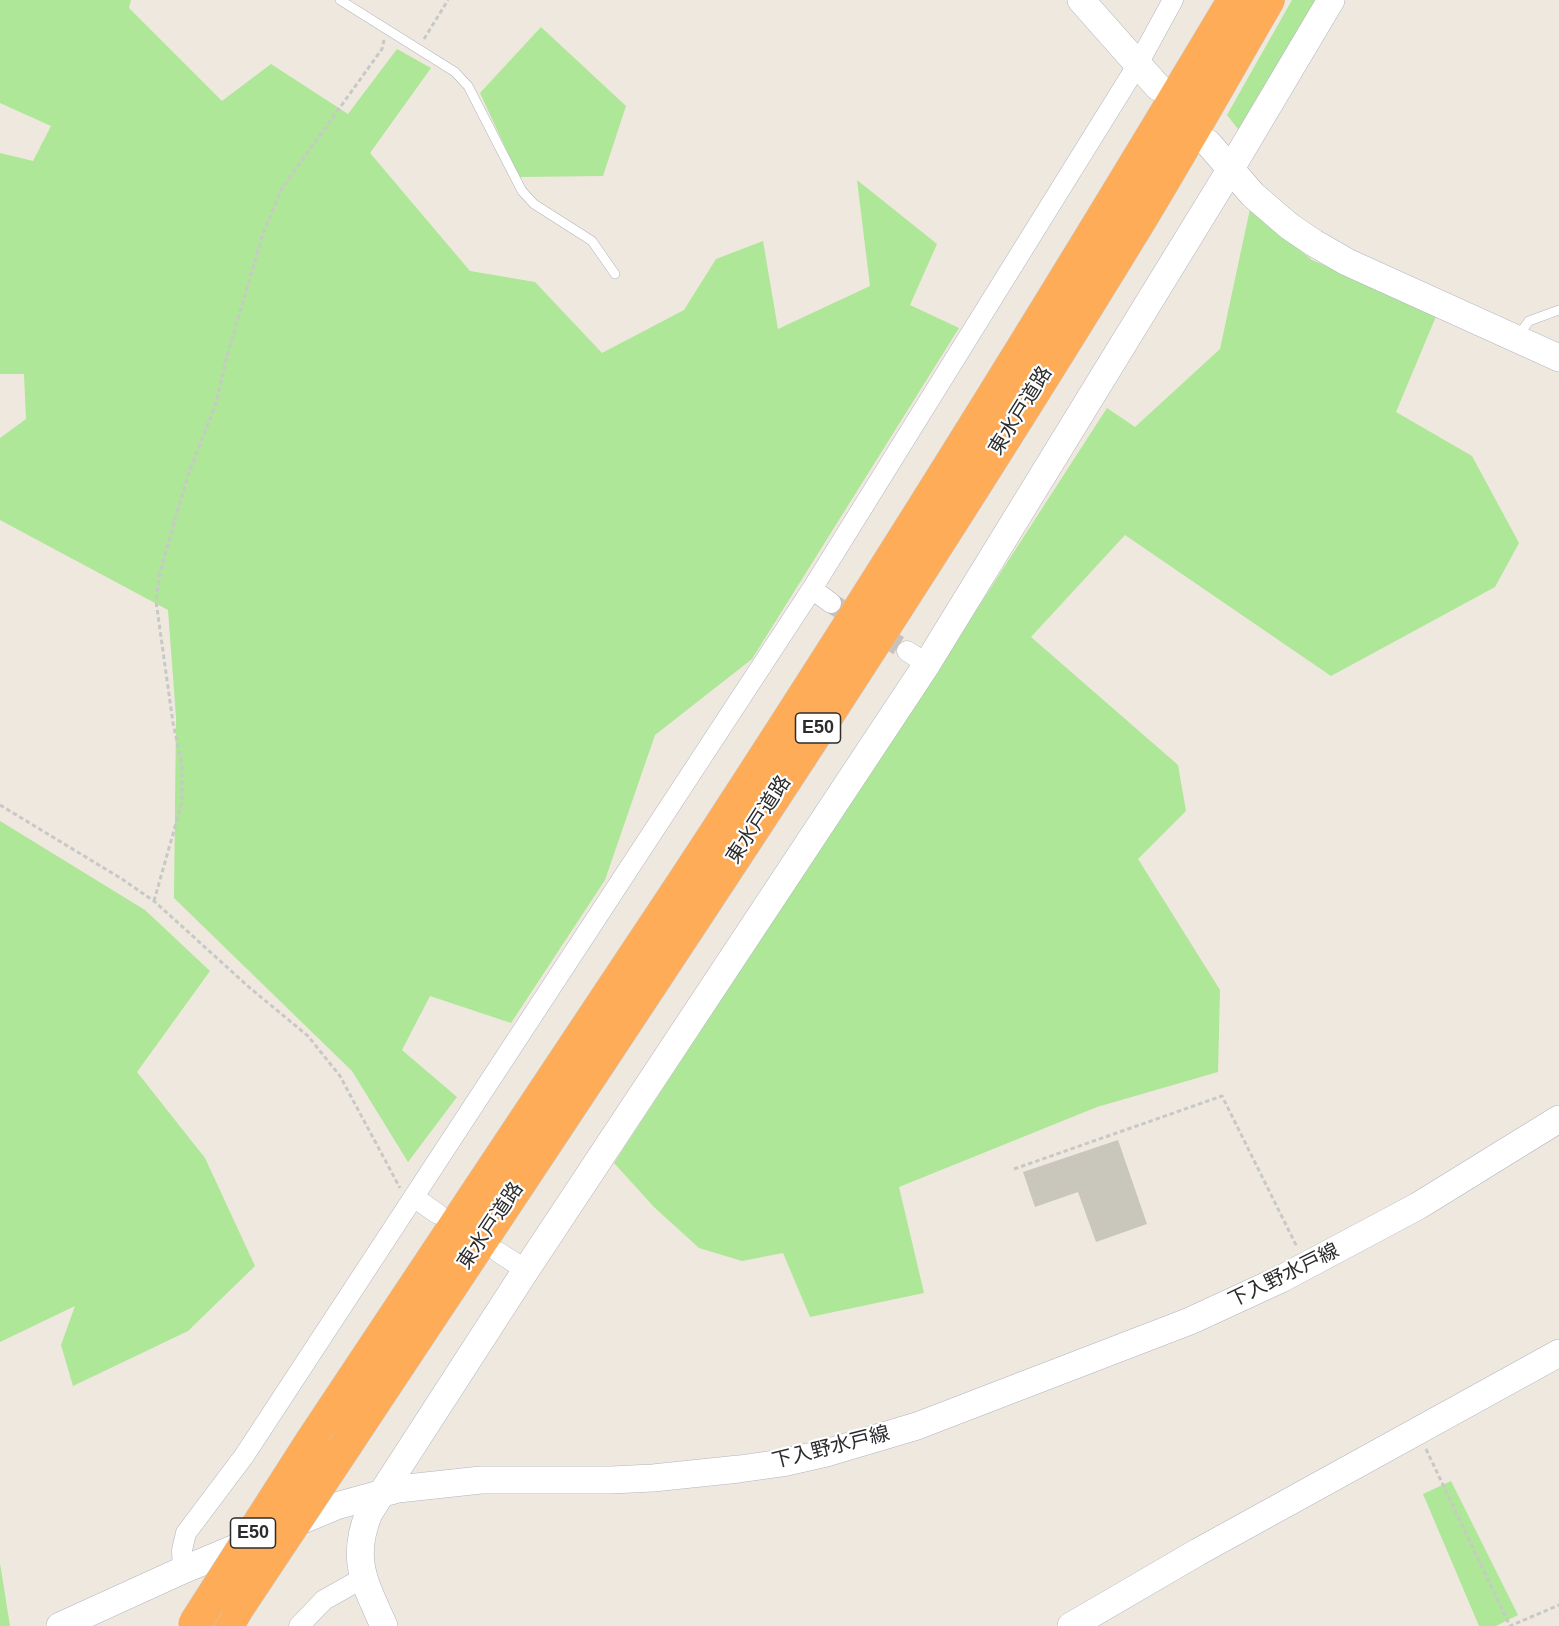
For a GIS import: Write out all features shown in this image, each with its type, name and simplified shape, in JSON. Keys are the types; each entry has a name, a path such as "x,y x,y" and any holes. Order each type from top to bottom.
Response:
{"highway":[{"name":"東水戸道路","path":"194,1625 312,1442 704,850 1084,250 1234,0"},
{"name":"東水戸道路","path":"232,1617 707,899 945,534 1131,235 1268,0"}],"street":[{"path":"1081,0 1158,87"},
{"path":"183,1570 182,1550 186,1533 243,1456 415,1198 812,589 1138,64 1173,0"},
{"path":"384,1626 363,1578 360,1565 360,1539 369,1513 1230,170 1331,0"},
{"path":"1208,143 1253,195 1289,226 1314,243 1347,262 1559,358"},
{"path":"812,589 831,603"},
{"name":"下入野水戸線","path":"60,1626 183,1570 336,1506 381,1493 419,1485 481,1480 611,1480 739,1469 782,1463 826,1453 917,1426 1190,1321 1306,1266 1418,1206 1559,1119"},
{"path":"415,1198 438,1214"},
{"path":"498,1252 526,1270"},
{"path":"1071,1626 1188,1558 1559,1353"},
{"path":"299,1626 324,1600 363,1578"}],"lane":[{"path":"340,0 455,72 468,87 522,191 534,204 592,241 615,274"},
{"path":"1516,339 1529,321 1559,310"}],"path":[{"path":"418,49 448,0"},
{"path":"154,901 182,802 182,765 173,723 156,601 160,572 188,475 216,403 227,356 263,234 282,188 382,49 387,29"},
{"path":"0,805 154,901 250,988 314,1042 340,1076 402,1192 415,1198"},
{"path":"1014,1168 1222,1096 1306,1266"},
{"path":"1417,1431 1510,1626 1559,1605"}],"green space":[{"path":"0,0 131,0 129,8 222,101 271,64 348,114 397,49 431,68 370,153 470,271 535,282 602,353 684,310 716,259 763,241 778,329 870,286 857,180 937,244 910,305 959,328 752,659 655,735 605,880 511,1023 430,996 402,1050 457,1097 408,1162 352,1071 174,898 176,717 168,610 0,520 0,438 26,419 24,374 0,374 0,153 33,161 51,126 0,103"},
{"path":"1292,0 1319,0 1242,134 1227,115"},
{"path":"541,27 626,106 603,176 519,177 480,93"},
{"path":"1250,209 1312,260 1437,314 1396,412 1472,456 1519,543 1495,587 1331,676 1125,535 1031,637 1178,765 1186,811 1138,859 1220,990 1218,1072 1097,1107 899,1187 924,1293 810,1317 783,1253 742,1261 699,1248 654,1207 614,1163 1107,408 1135,427 1220,349"},
{"path":"0,821 145,910 210,971 137,1072 205,1158 255,1266 188,1331 73,1386 61,1345 75,1306 0,1342"},
{"path":"1451,1481 1518,1615 1496,1626 1479,1626 1423,1494"},
{"path":"0,1563 10,1626 0,1626"}],"building":[{"path":"1118,1140 1147,1224 1096,1242 1078,1192 1035,1207 1023,1172"}],"tunnel":[{"path":"831,603 907,651"}]}
